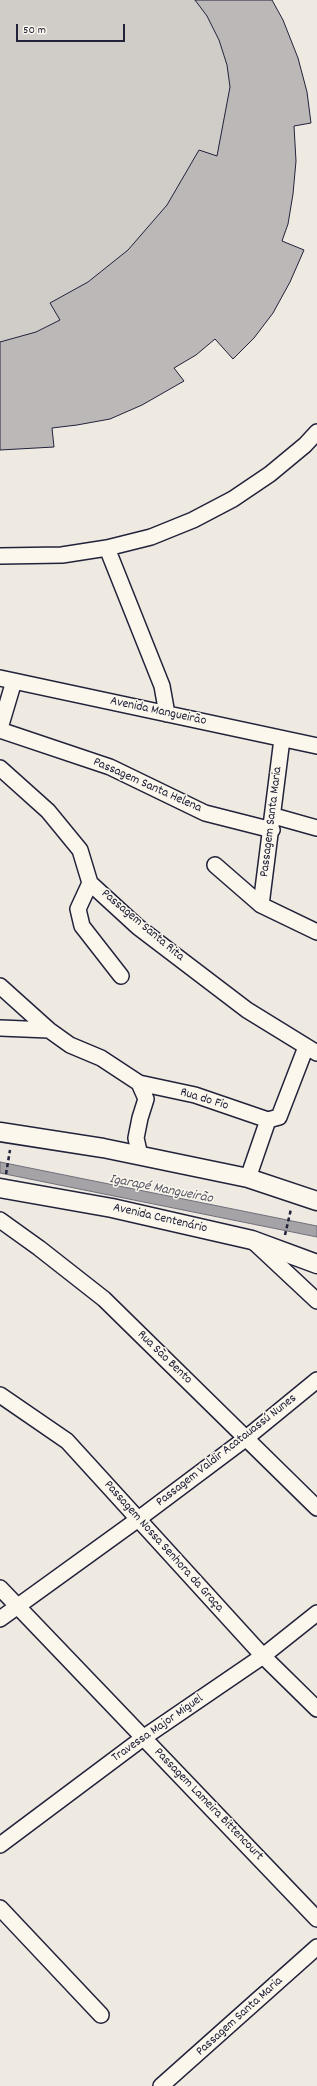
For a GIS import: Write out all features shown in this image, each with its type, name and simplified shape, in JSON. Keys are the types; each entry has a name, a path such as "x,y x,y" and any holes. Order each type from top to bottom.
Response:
{"main road":[{"path":"0,1132 140,1156 248,1178 317,1202"},
{"name":"Avenida Centenário","path":"3,1183 252,1240 317,1264"}],"street":[{"path":"0,556 62,555 107,548 151,537 193,520 233,499 270,474 315,439"},
{"path":"107,548 162,686 167,714"},
{"path":"0,729 7,679"},
{"name":"Avenida Mangueirão","path":"7,679 317,746"},
{"name":"Passagem Santa Helena","path":"0,729 110,767 205,813 317,828"},
{"name":"Passagem Santa Maria","path":"261,905 273,823 282,739"},
{"name":"Passagem Santa Rita","path":"0,768 48,811 80,850 90,883 144,932 247,1010 311,1050"},
{"path":"215,866 261,905 317,932"},
{"path":"90,883 78,909 82,926 121,976"},
{"path":"0,986 49,1030 70,1045 101,1058 138,1083 146,1099 136,1138 140,1156"},
{"path":"0,1028 49,1030"},
{"path":"248,1178 268,1120 279,1117 311,1050"},
{"name":"Rua do Fio","path":"138,1083 195,1095 268,1120"},
{"name":"Rua São Bento","path":"0,1220 40,1248 104,1299 317,1508"},
{"path":"252,1240 317,1301"},
{"name":"Passagem Valdir Acatauassú Nunes","path":"0,1619 137,1520 245,1439 317,1380"},
{"name":"Passagem Nossa Senhora da Graça","path":"0,1395 67,1441 137,1520 263,1656 317,1709"},
{"name":"Passagem Lameira Bittencourt","path":"0,1588 317,1919"},
{"name":"Travessa Major Miguel","path":"0,1845 143,1738 263,1656 317,1613"},
{"path":"0,1908 101,2015"},
{"name":"Passagem Santa Maria","path":"161,2086 317,1947"}],"path":[{"path":"3,1183 11,1146"},
{"path":"284,1237 290,1210"}],"shaded area":[{"path":"0,0 272,0 298,58 307,92 311,123 294,126 296,161 288,224 282,241 304,250 290,283 273,313 254,338 233,359 215,339 174,368 184,381 143,405 110,419 52,428 54,447 0,450"},
{"path":"0,1162 317,1226 317,1237 0,1173"}],"building":[{"path":"195,0 272,0 283,20 298,58 307,92 311,123 294,126 296,161 293,194 288,224 282,241 304,250 290,282 273,313 254,338 233,359 215,339 196,355 174,368 184,381 142,405 110,419 52,428 54,447 0,450 0,342 36,332 60,320 50,303 88,282 128,250 167,205 199,150 217,156 230,87 227,65 219,40 207,16"}],"water label":[{"name":"Igarapé Mangueirão","path":"161,1190"}]}
